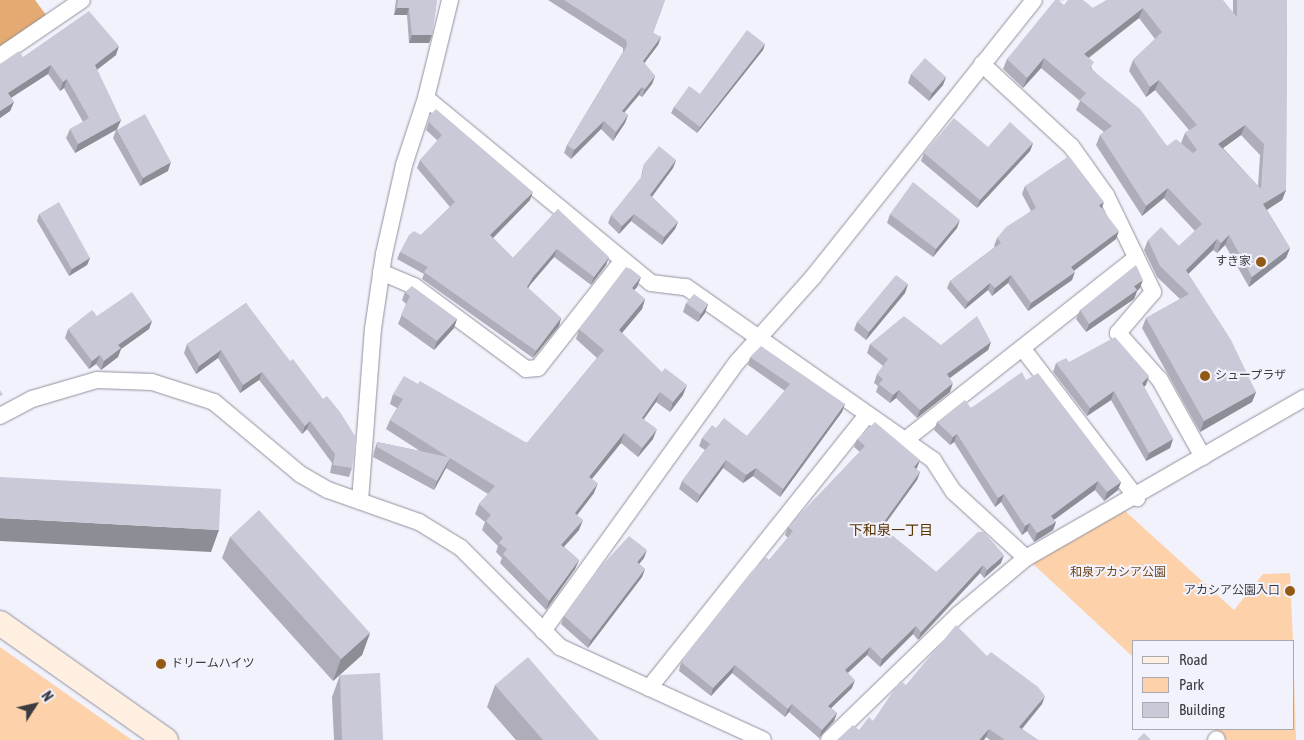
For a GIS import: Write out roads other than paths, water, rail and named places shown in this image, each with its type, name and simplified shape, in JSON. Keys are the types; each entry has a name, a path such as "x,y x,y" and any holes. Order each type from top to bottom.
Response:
{"street":[{"path":"0,56 82,0"},
{"path":"360,501 381,272 404,165 426,98 450,0"},
{"path":"544,631 758,337 813,276 1034,0"},
{"path":"982,64 1071,146 1106,195 1153,292 1118,333 1160,380 1203,457"},
{"path":"426,98 651,283 686,287 933,460 953,491 1026,558"},
{"path":"904,441 1136,258"},
{"path":"381,272 414,286 526,370 538,368 623,260"},
{"path":"1023,349 1137,498"},
{"path":"0,416 32,399 97,380 125,379 183,389 214,402 300,474 360,501 419,522 461,548 560,647 649,688 730,721 763,740"},
{"path":"829,740 958,615 1026,558 1114,506 1137,498 1304,398"},
{"path":"649,688 867,415"},
{"path":"0,623 166,740"}],"place":[{"name":"すき家","path":"1261,262"},
{"name":"シュープラザ","path":"1205,376"},
{"name":"アカシア公園入口","path":"1290,591"},
{"name":"ドリームハイツ","path":"161,664"}],"district":[{"name":"下和泉一丁目","path":"891,530"}],"park label":[{"name":"和泉アカシア公園","path":"1118,573"}]}
